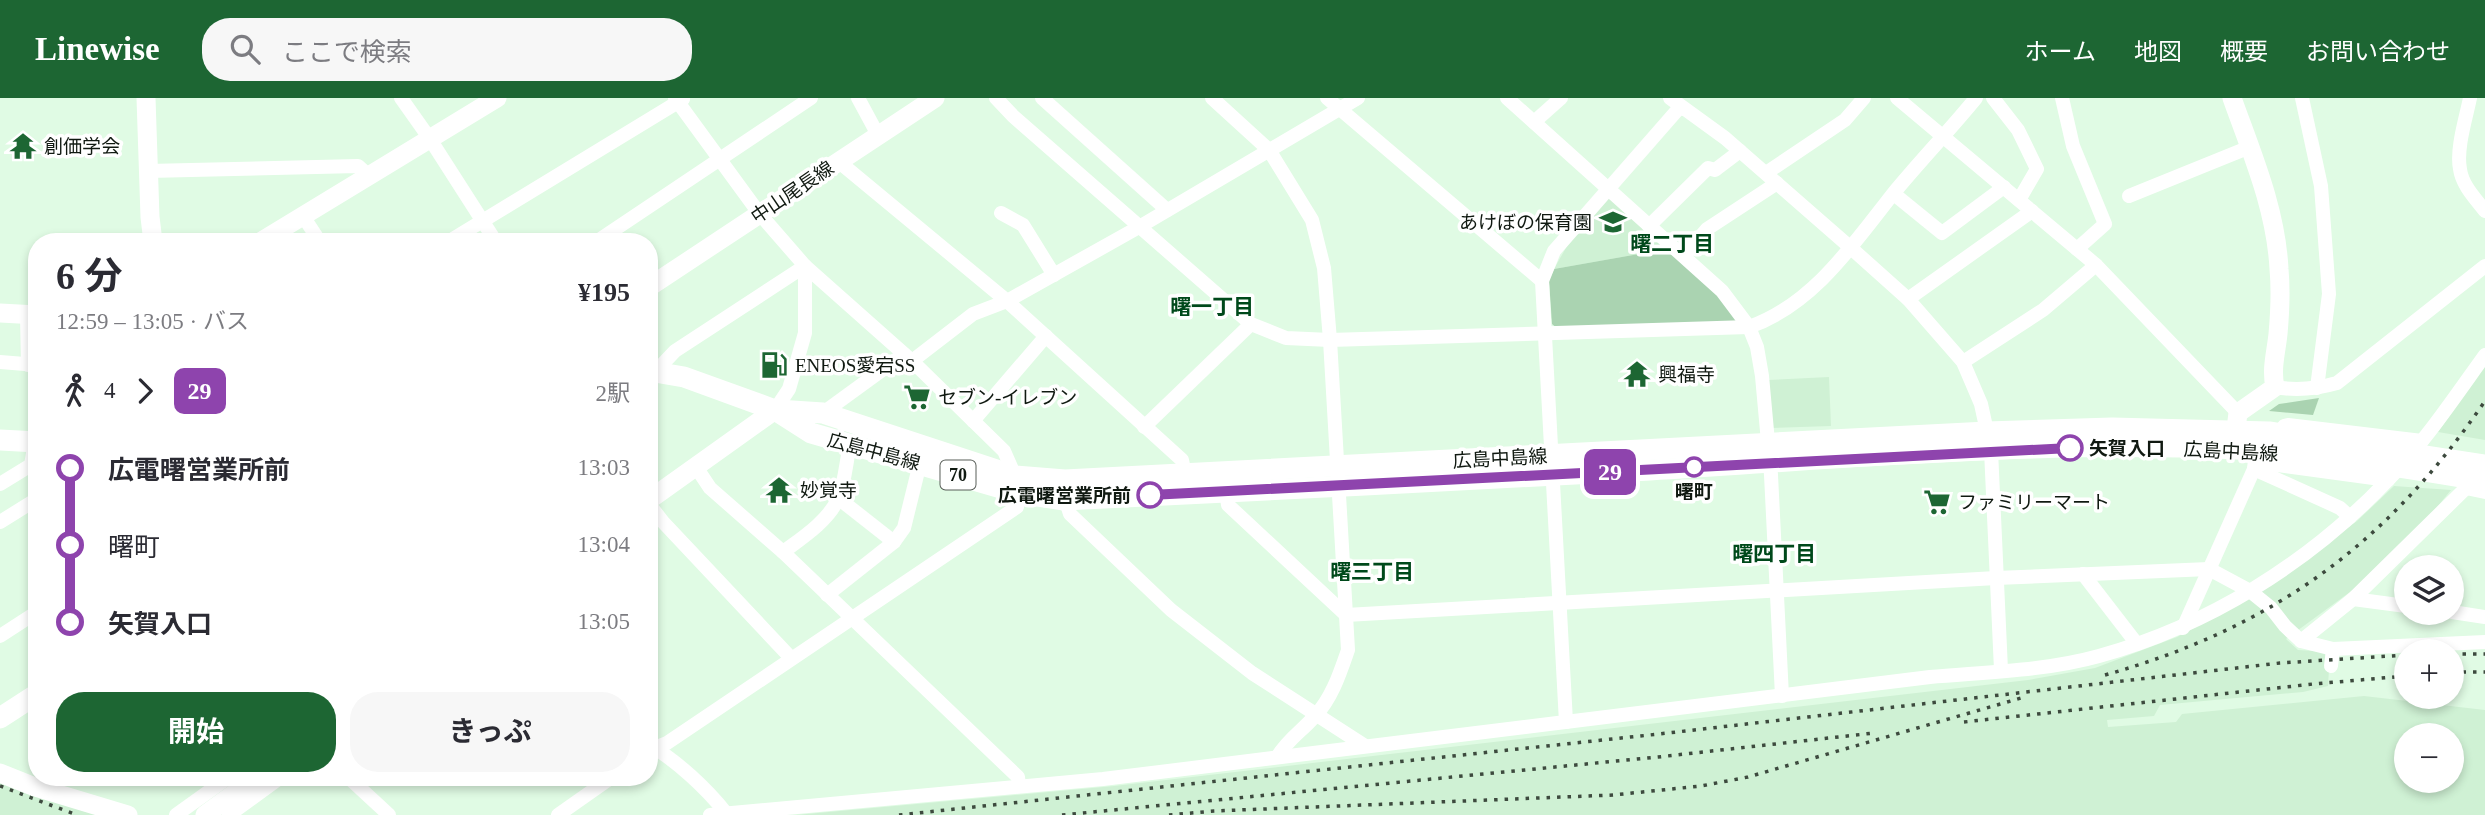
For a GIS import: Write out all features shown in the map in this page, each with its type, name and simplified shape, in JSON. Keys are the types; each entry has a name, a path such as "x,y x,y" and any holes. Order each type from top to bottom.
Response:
{"main road":[{"name":"広島中島線","path":"658,372 684,377 775,410 811,433 920,463 1017,485 1064,489 1226,492 1338,476"},
{"name":"広島中島線","path":"775,410 823,413 1017,485"},
{"name":"広島中島線","path":"1064,489 1185,475 1338,476 1550,466 1989,441 2112,428 2269,432 2485,465"},
{"name":"広島中島線","path":"2236,431 2255,461 2344,458 2485,481"},
{"path":"0,440 28,442"},
{"path":"0,718 28,700"}],"street":[{"path":"146,98 152,233"},
{"path":"401,98 490,233"},
{"path":"275,233 497,98"},
{"path":"609,233 811,98"},
{"path":"858,98 878,135"},
{"name":"中山尾長線","path":"658,281 935,98"},
{"path":"996,98 1013,116 1251,324 1286,338 1330,340 1749,327 1767,321 1810,291 1851,248 1976,98"},
{"path":"1042,98 1167,210"},
{"path":"1212,98 1269,150 1312,220 1324,268 1348,650 1337,683 1317,715 1288,740 1277,757"},
{"path":"1327,98 1542,281"},
{"path":"823,413 973,314 1007,301 1054,275 1358,98"},
{"path":"1507,98 1722,291 1749,327 1757,348 1762,376 1769,453 1782,696"},
{"path":"1534,122 1561,98"},
{"path":"1684,256 1707,229 1845,120 1864,98"},
{"path":"1897,98 2096,265 2236,431 2275,387"},
{"path":"1993,98 2018,130 2037,169 2020,200"},
{"path":"2062,98 2073,146 2105,223 2077,249"},
{"path":"2232,98 2264,186 2274,226 2281,307 2272,372 2275,387"},
{"path":"2302,98 2321,186 2329,294 2317,388"},
{"path":"2470,98 2462,134 2459,168 2466,186 2485,211"},
{"path":"462,233 679,99 759,214 806,266 908,358 1004,451 1017,485 1017,507 667,743 658,745"},
{"path":"1566,722 1542,281 1554,251 1609,188 1675,103 1740,151 1908,299 1963,362 1981,404 1989,441 2001,670"},
{"path":"2129,195 2250,147"},
{"path":"1649,226 1709,168 1715,170 1740,151"},
{"path":"838,161 1007,301 1182,460 1185,475"},
{"path":"148,171 358,166 369,176"},
{"path":"1894,194 1942,233 2004,187"},
{"path":"1908,299 2032,211"},
{"path":"1001,213 1023,225 1054,275"},
{"path":"303,216 314,233"},
{"path":"1963,362 2043,310 2096,265"},
{"path":"658,366 675,351 806,266"},
{"path":"658,495 775,410 789,390 805,333 806,266"},
{"path":"2275,387 2291,390 2337,383 2485,266"},
{"path":"0,313 28,314"},
{"path":"1144,427 1251,324"},
{"path":"973,421 1046,337"},
{"path":"710,815 1103,779 2061,664 2098,657 2183,628 2250,592 2313,547 2350,517 2391,477 2420,443 2485,355"},
{"path":"0,362 28,365"},
{"path":"2269,432 2288,425 2420,443"},
{"path":"783,552 807,534 829,512 838,498 850,445"},
{"path":"2255,461 2391,477"},
{"path":"2255,461 2340,508 2350,517"},
{"path":"2183,628 2255,461"},
{"path":"827,595 894,542 904,528 920,463"},
{"path":"0,484 28,467"},
{"path":"696,467 710,488 783,552 1018,777 1019,786"},
{"path":"2301,641 2353,599 2466,488 2485,492"},
{"path":"1064,489 1070,514 1171,610 1252,673 1365,746"},
{"path":"1226,492 1227,505 1346,615 2083,573 2209,569 2250,592 2271,608 2301,641 2333,649 2485,642"},
{"path":"838,498 894,542"},
{"path":"0,522 28,505"},
{"path":"658,515 791,658"},
{"path":"2083,573 2137,644"},
{"path":"2353,599 2394,604"},
{"path":"2464,614 2485,617"},
{"path":"0,636 28,618"},
{"path":"2331,666 2333,649"},
{"path":"658,753 716,800 726,813"},
{"path":"0,773 28,780"},
{"path":"49,786 128,815"},
{"path":"176,815 216,786"},
{"path":"205,815 245,786"},
{"path":"229,815 269,786"},
{"path":"358,786 389,815"},
{"path":"558,815 599,786"}],"shaded area":[{"name":"あけぼの保育園","path":"1608,199 1613,199 1667,249 1554,269 1567,246"},
{"path":"1667,249 1720,296 1737,318 1735,323 1558,329 1552,324 1549,280 1554,269"},
{"path":"2485,366 2485,440 2438,432"},
{"path":"1829,377 1831,426 1770,428 1768,380"},
{"path":"2319,398 2313,415 2269,411 2279,404"},
{"path":"2394,486 2451,490 2411,539 2354,589 2286,639 2298,650 2330,652 2328,686 2303,692 2160,705 2154,716 2107,720 2108,727 2176,722 2182,714 2364,696 2394,699 2394,709 2464,708 2485,710 2485,815 796,815 1114,786 2028,680 2095,668 2177,637 2250,598 2357,521"},
{"path":"0,780 107,815 0,815"}],"railway":[{"path":"2105,675 2165,656 2221,633 2273,606 2321,574 2366,539 2408,498 2485,401"},
{"path":"2464,654 2485,654"},
{"path":"899,815 1659,734 2280,663 2394,656"},
{"path":"2464,672 2485,672"},
{"path":"1964,722 2394,677"},
{"path":"1169,815 1613,795 1701,786 1748,777 2021,698"},
{"path":"1062,815 1658,757 1874,733"},
{"path":"0,786 77,815"}],"bus line":[{"name":"29","path":"1150,495 2070,448"}],"place":[{"name":"創価学会","path":"23,146"},
{"name":"あけぼの保育園","path":"1613,222"},
{"name":"ENEOS愛宕SS","path":"774,365"},
{"name":"興福寺","path":"1637,374"},
{"name":"セブン-イレブン","path":"917,397"},
{"name":"矢賀入口","path":"2070,448"},
{"name":"曙町","path":"1694,467"},
{"name":"妙覚寺","path":"779,490"},
{"name":"広電曙営業所前","path":"1150,495"},
{"name":"ファミリーマート","path":"1937,502"}],"district":[{"name":"曙二丁目","path":"1672,244"},
{"name":"曙一丁目","path":"1212,307"},
{"name":"曙四丁目","path":"1774,554"},
{"name":"曙三丁目","path":"1372,572"}]}
